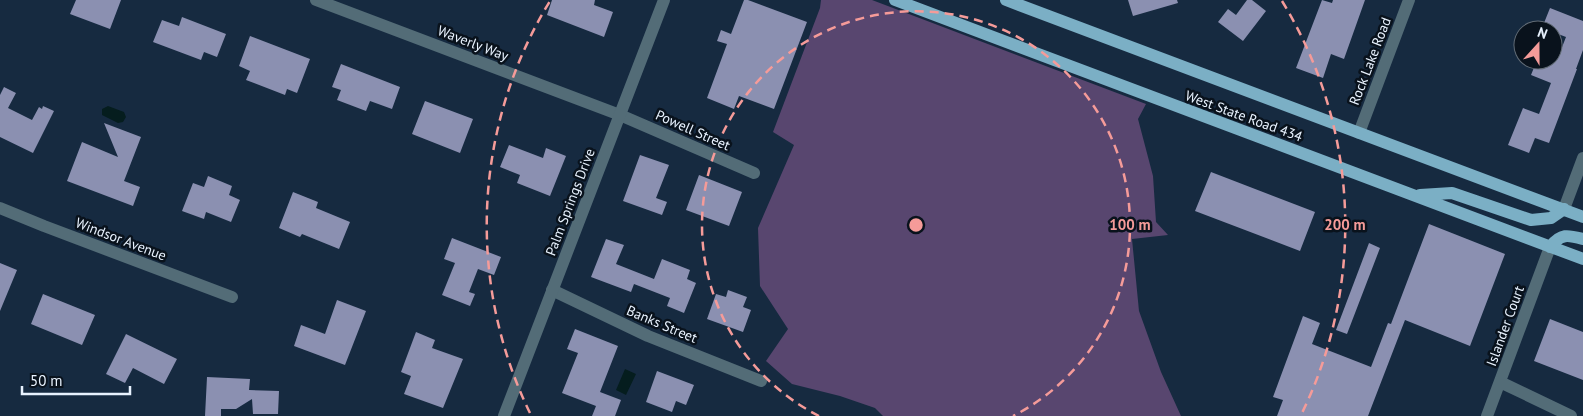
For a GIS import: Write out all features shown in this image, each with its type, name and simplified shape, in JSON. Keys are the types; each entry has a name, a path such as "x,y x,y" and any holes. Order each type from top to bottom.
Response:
{"main road":[{"name":"West State Road 434","path":"895,0 1583,259"},
{"path":"1006,0 1583,217"},
{"path":"1415,196 1452,193 1531,220 1551,218 1564,209"},
{"path":"1550,247 1556,239 1568,235 1583,239"}],"street":[{"name":"Waverly Way","path":"316,0 620,115"},
{"name":"Palm Springs Drive","path":"504,416 664,0"},
{"name":"Rock Lake Road","path":"1359,133 1409,0"},
{"name":"Powell Street","path":"620,115 754,173"},
{"path":"1564,209 1583,158"},
{"name":"Windsor Avenue","path":"0,208 232,297"},
{"name":"Islander Court","path":"1487,416 1550,247"},
{"name":"Banks Street","path":"552,290 648,336 762,381"},
{"path":"1500,382 1571,416"}],"shaded area":[{"path":"821,0 872,0 1146,104 1138,119 1153,176 1156,222 1168,235 1132,239 1139,311 1161,372 1181,416 883,416 875,408 840,396 792,384 766,361 788,329 760,286 758,228 794,145 773,132 820,8"},
{"path":"108,106 124,112 126,117 123,122 118,123 102,115 102,109"},
{"path":"625,369 636,374 626,395 616,390"}],"building":[{"path":"76,0 121,0 110,29 70,14"},
{"path":"552,0 595,0 594,5 613,12 604,37 547,15"},
{"path":"744,0 807,22 774,109 739,96 734,109 707,98 727,44 717,41 721,30 731,34"},
{"path":"1128,0 1177,0 1178,3 1133,16"},
{"path":"1247,0 1252,0 1266,11 1243,41 1218,22 1228,9 1236,15"},
{"path":"1322,0 1332,3 1333,0 1365,0 1344,59 1331,54 1323,78 1296,68"},
{"path":"1550,8 1583,21 1583,50 1549,143 1535,138 1529,153 1508,145 1523,108 1539,114 1551,83 1531,75 1533,70 1563,70 1563,45 1566,37 1563,36 1563,20 1545,20"},
{"path":"182,17 226,34 217,57 204,52 201,60 153,42 162,20 179,26"},
{"path":"250,36 310,59 297,93 287,89 285,95 246,80 250,71 239,66"},
{"path":"341,64 400,87 392,109 370,101 366,111 337,100 341,90 332,87"},
{"path":"4,87 16,93 8,108 32,120 39,107 42,109 43,106 54,111 33,153 0,137 0,95"},
{"path":"425,101 473,119 460,153 412,134"},
{"path":"104,123 141,137 124,181 140,187 133,206 67,181 82,142 118,157"},
{"path":"509,145 543,158 546,148 566,156 550,196 517,183 520,175 500,167"},
{"path":"640,155 669,165 656,198 667,202 662,215 623,201"},
{"path":"1211,172 1315,212 1300,251 1195,211"},
{"path":"699,175 742,192 729,226 686,210"},
{"path":"208,176 232,186 229,195 240,200 231,222 206,212 204,219 182,211 193,183 204,187"},
{"path":"293,192 318,202 316,208 350,222 339,249 302,234 300,237 279,228"},
{"path":"1429,224 1505,254 1470,346 1405,320 1368,416 1277,416 1283,400 1273,397 1303,316 1320,323 1312,344 1371,367 1388,323 1391,324"},
{"path":"452,238 501,257 494,275 478,269 469,292 475,294 470,306 442,295 455,263 444,259"},
{"path":"606,239 624,245 616,264 654,279 662,259 690,270 687,279 696,283 684,313 667,306 670,298 634,284 631,292 591,277"},
{"path":"1369,243 1380,248 1347,334 1336,330"},
{"path":"0,263 17,270 0,311"},
{"path":"728,290 747,297 743,307 751,310 743,332 707,319 716,294 726,297"},
{"path":"43,294 95,315 82,345 31,324"},
{"path":"337,300 366,311 345,365 294,346 301,325 325,334"},
{"path":"1550,319 1583,332 1583,380 1534,361"},
{"path":"575,329 618,346 600,392 621,400 615,416 592,416 596,406 562,393 578,353 567,349"},
{"path":"416,332 435,340 432,348 463,359 443,408 404,394 411,376 401,372"},
{"path":"126,334 177,359 164,384 133,368 125,383 106,374"},
{"path":"657,371 694,385 686,405 676,401 672,412 646,402"},
{"path":"207,377 250,379 249,390 279,391 278,414 253,414 252,399 236,409 221,409 221,416 205,416"}]}
